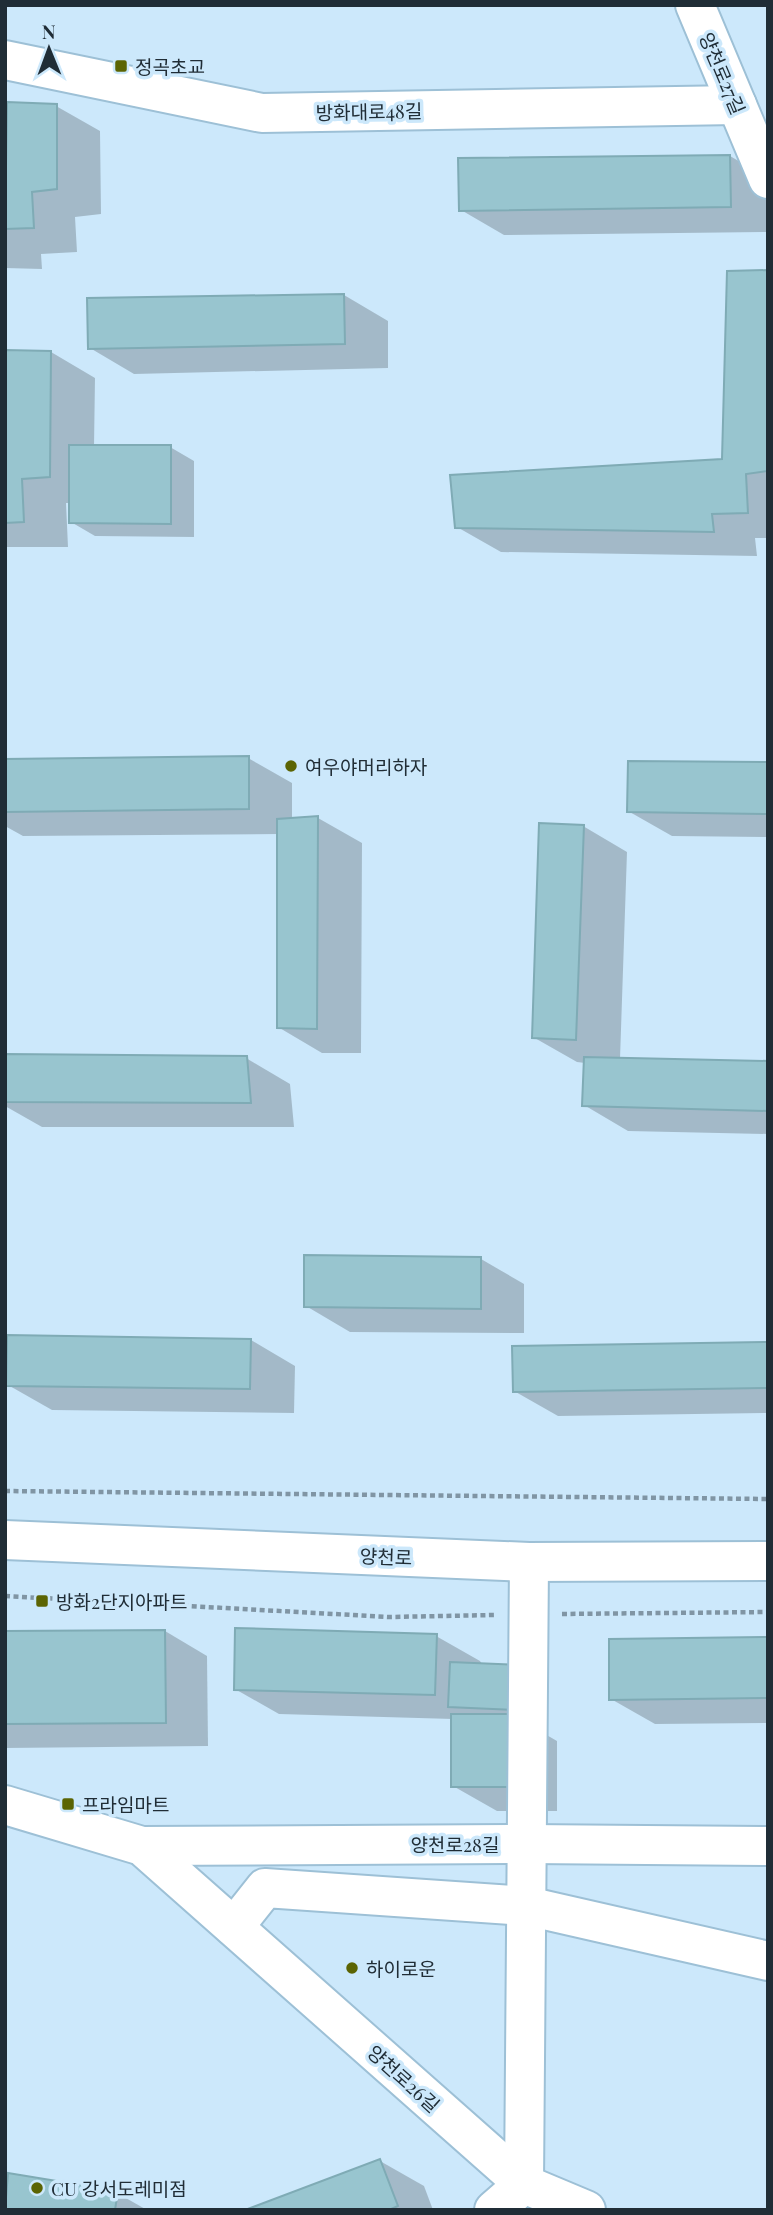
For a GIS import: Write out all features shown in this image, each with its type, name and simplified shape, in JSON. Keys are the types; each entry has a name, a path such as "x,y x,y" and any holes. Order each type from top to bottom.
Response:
{"street":[{"name":"양천로27길","path":"695,5 768,180"},
{"name":"방화대로48길","path":"5,60 262,113 737,105"},
{"name":"양천로","path":"5,1540 529,1562 768,1561"},
{"path":"494,2210 524,2184 529,1562"},
{"name":"양천로26길","path":"7,1814 142,1846 524,2184 586,2210"},
{"name":"양천로28길","path":"142,1846 528,1843 768,1846"},
{"path":"234,1927 265,1888 527,1906 768,1961"}],"path":[{"path":"5,1491 768,1499"},
{"path":"5,1596 389,1617 768,1612"}],"building":[{"path":"7,102 57,104 57,189 32,192 34,228 5,229"},
{"path":"730,155 731,207 459,211 458,158"},
{"path":"768,270 768,471 746,474 748,513 712,514 714,532 455,528 450,475 722,459 727,271"},
{"path":"344,294 345,344 88,349 87,298"},
{"path":"5,350 51,351 50,477 22,479 24,522 5,523"},
{"path":"69,445 171,445 171,524 69,523"},
{"path":"249,756 249,809 5,812 5,759"},
{"path":"628,761 768,762 768,814 627,812"},
{"path":"318,816 317,1029 277,1028 277,819"},
{"path":"539,823 584,825 576,1040 532,1038"},
{"path":"5,1054 247,1056 251,1103 5,1102"},
{"path":"584,1057 768,1061 768,1111 582,1106"},
{"path":"304,1255 481,1257 481,1309 304,1307"},
{"path":"7,1335 251,1339 250,1389 6,1386"},
{"path":"768,1342 768,1388 513,1392 512,1346"},
{"path":"235,1628 437,1634 435,1695 234,1690"},
{"path":"165,1630 166,1723 5,1724 5,1631"},
{"path":"768,1637 768,1698 609,1700 609,1639"},
{"path":"450,1662 520,1665 518,1710 448,1707"},
{"path":"451,1714 513,1714 514,1787 451,1787"},
{"path":"380,2159 398,2206 389,2210 245,2210"},
{"path":"8,2173 118,2191 115,2210 5,2210"}],"place":[{"name":"정곡초교","path":"121,66"},
{"name":"여우야머리하자","path":"291,766"},
{"name":"방화2단지아파트","path":"42,1601"},
{"name":"프라임마트","path":"68,1804"},
{"name":"하이로운","path":"352,1968"},
{"name":"CU 강서도레미점","path":"37,2188"}]}
